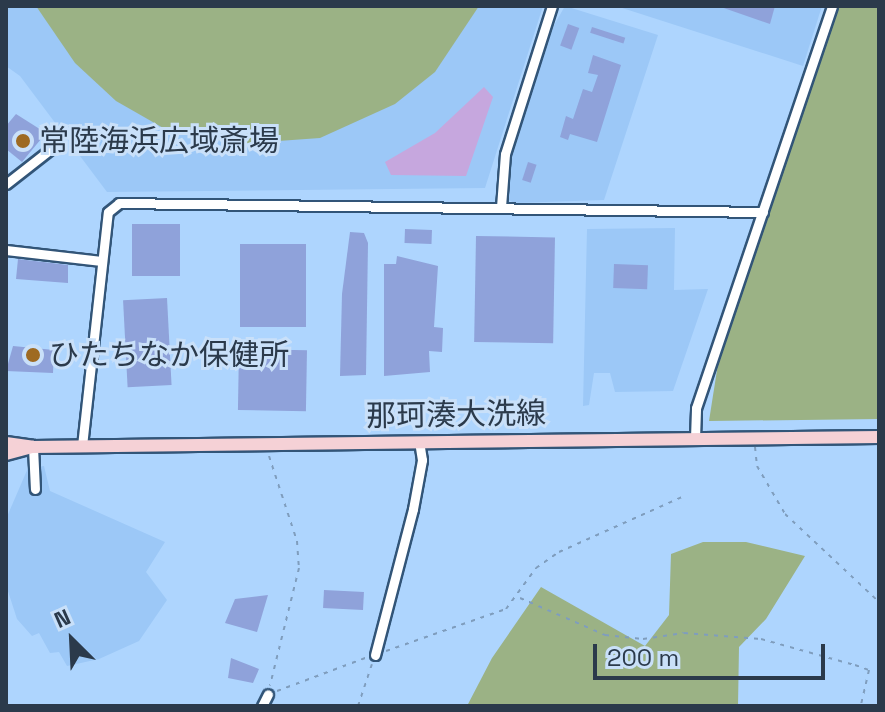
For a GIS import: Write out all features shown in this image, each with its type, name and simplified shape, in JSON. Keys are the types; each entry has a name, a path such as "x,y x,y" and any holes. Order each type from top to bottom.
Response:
{"main road":[{"name":"那珂湊大洗線","path":"6,443 33,447 879,437"},
{"name":"那珂湊大洗線","path":"6,454 33,447"}],"street":[{"path":"501,207 505,154 552,6"},
{"path":"695,438 696,408 832,6"},
{"path":"6,184 52,148"},
{"path":"82,446 108,212 119,203 763,212"},
{"path":"6,250 101,261"},
{"path":"375,655 413,509 422,460 419,442"},
{"path":"33,447 35,489"},
{"path":"262,706 268,694"}],"path":[{"path":"756,438 757,466 785,514 879,602"},
{"path":"266,444 297,541 299,568 268,694"},
{"path":"268,694 439,628 506,609 519,598 536,568 559,552 682,497"},
{"path":"519,598 605,635 643,639 684,633 761,639 869,670 861,706"},
{"path":"358,706 375,655"}],"shaded area":[{"path":"6,6 543,6 485,188 107,192 20,76 6,66"},
{"path":"565,6 658,35 604,200 514,203 501,195 509,153 553,27"},
{"path":"616,6 822,6 803,66"},
{"path":"484,87 493,97 466,176 391,175 385,162 435,133"},
{"path":"675,228 674,290 708,289 673,391 615,392 610,373 594,373 589,405 583,406 587,229"},
{"path":"44,466 50,491 165,542 146,572 167,600 139,641 99,659 67,666 59,652 50,653 39,633 32,636 17,619 6,585 6,519 28,468"}],"green space":[{"path":"36,6 479,6 435,72 395,104 320,138 238,144 165,129 116,101 75,63"},
{"path":"832,6 879,6 879,419 709,421 723,332"},
{"path":"703,542 746,542 805,556 766,619 739,647 738,706 467,706 492,658 541,587 645,646 669,615 671,554"}],"building":[{"path":"718,6 775,6 770,24"},
{"path":"568,24 579,28 571,50 560,46"},
{"path":"592,27 625,38 623,44 590,33"},
{"path":"593,55 621,65 597,142 570,134 568,140 560,137 566,116 573,119 583,89 592,92 598,75 588,73"},
{"name":"常陸海浜広域斎場","path":"16,114 46,133 22,162 6,149 6,126"},
{"path":"528,162 537,165 531,183 522,180"},
{"path":"132,224 180,224 180,276 132,276"},
{"path":"405,229 432,230 431,244 405,243"},
{"path":"350,232 364,233 368,243 366,375 340,376 342,294"},
{"path":"476,236 555,237 553,343 474,342"},
{"path":"240,244 306,244 306,327 240,327"},
{"path":"397,256 438,266 434,327 443,328 442,352 429,351 430,372 384,376 384,264 396,264"},
{"path":"18,259 68,265 68,283 16,279"},
{"path":"614,264 648,265 647,289 613,288"},
{"path":"167,298 172,385 128,387 123,300"},
{"name":"ひたちなか保健所","path":"13,346 54,350 53,373 6,371"},
{"path":"239,349 307,350 306,411 238,410"},
{"path":"324,590 364,592 363,610 323,608"},
{"path":"268,595 257,632 225,623 235,599"},
{"path":"231,658 259,669 253,683 228,678"}],"place":[{"name":"常陸海浜広域斎場","path":"23,141"},
{"name":"ひたちなか保健所","path":"33,355"}]}
